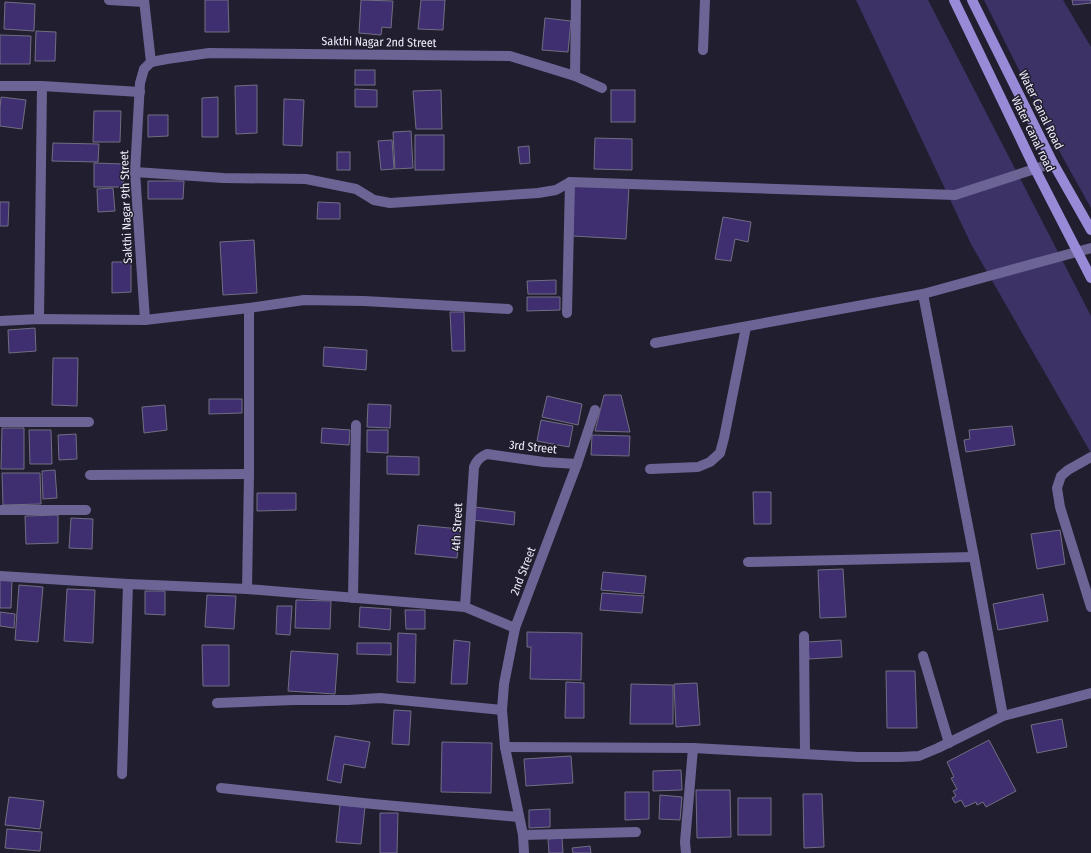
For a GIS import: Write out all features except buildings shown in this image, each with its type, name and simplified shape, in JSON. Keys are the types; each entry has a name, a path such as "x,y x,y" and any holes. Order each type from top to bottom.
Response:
{"main road":[{"name":"Water canal road","path":"954,0 1035,169 1091,278"},
{"name":"Water Canal Road","path":"972,0 1053,163 1091,230"}],"street":[{"path":"108,0 144,1 151,62"},
{"path":"575,76 576,0"},
{"path":"703,50 706,0"},
{"name":"Sakthi Nagar 2nd Street","path":"151,62 209,53 510,56 575,76 602,88"},
{"name":"Sakthi Nagar 9th Street","path":"145,320 135,172 140,83 144,69 151,62"},
{"path":"0,86 42,86 140,92"},
{"path":"39,319 42,86"},
{"path":"135,172 223,178 306,179 356,189 374,200 390,203 538,193 556,190 570,182 955,195 1053,163"},
{"path":"567,313 570,182"},
{"path":"655,343 923,294 1091,248"},
{"path":"923,294 1003,716"},
{"path":"0,321 39,319 145,320 304,300 364,301 508,309"},
{"path":"247,589 249,308"},
{"path":"650,469 698,467 710,462 720,453 746,327"},
{"name":"2nd Street","path":"524,853 523,835 518,817 505,747 502,710 504,684 515,628 577,464 595,410"},
{"path":"0,422 89,422"},
{"path":"354,598 356,425"},
{"name":"3rd Street","path":"487,454 544,462 577,464"},
{"name":"4th Street","path":"466,607 474,467 476,460 487,454"},
{"path":"1091,457 1068,470 1061,476 1057,488 1060,507 1091,607"},
{"path":"90,475 249,474"},
{"path":"0,510 86,510"},
{"path":"748,562 974,557"},
{"path":"0,576 128,584 247,589 466,607 515,628"},
{"path":"122,774 128,584"},
{"path":"804,636 805,754"},
{"path":"923,656 949,743"},
{"path":"505,747 692,748 858,756 919,756 1003,716 1091,693"},
{"path":"217,703 380,698 502,710"},
{"path":"686,853 685,842 692,748"},
{"path":"221,788 518,817"},
{"path":"523,835 636,832"}],"shaded area":[{"path":"856,0 928,0 1091,316 1091,453 971,244"},
{"path":"984,0 1063,0 1091,47 1091,208 1063,158"}]}
